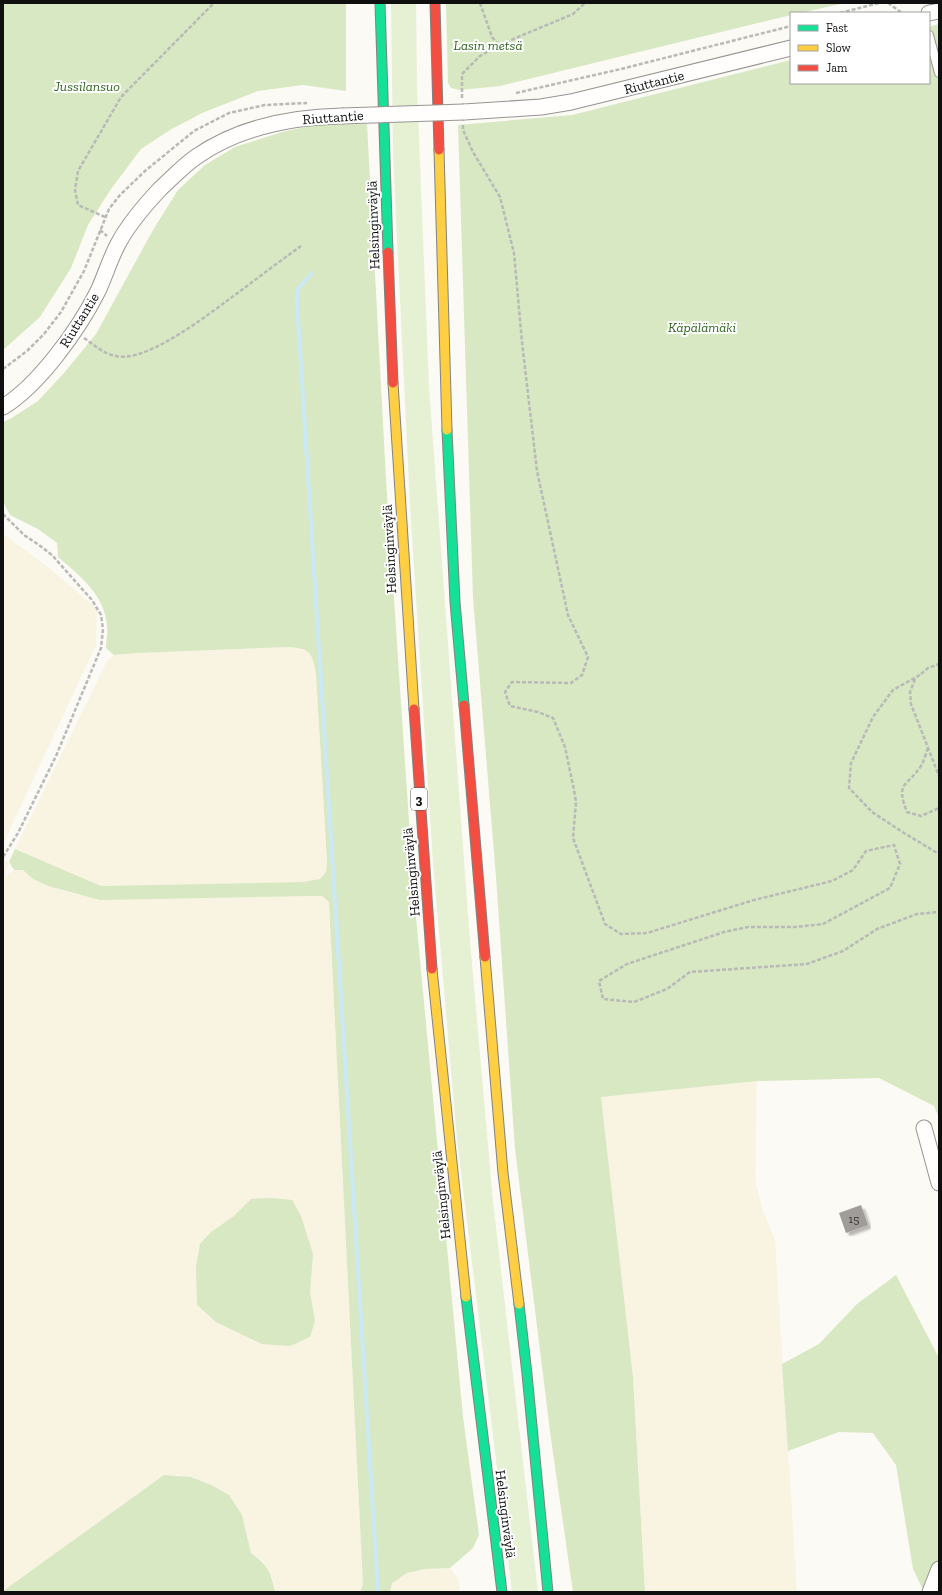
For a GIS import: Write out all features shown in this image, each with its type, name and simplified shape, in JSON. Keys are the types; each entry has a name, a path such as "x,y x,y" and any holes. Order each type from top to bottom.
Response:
{"highway":[{"name":"Helsinginväylä","path":"380,3 391,353 422,841 434,994 453,1177 476,1386 502,1592"},
{"path":"435,3 444,349 455,602 503,1173 527,1374 548,1592"}],"street":[{"name":"Riuttantie","path":"3,407 17,398 32,382 62,348 74,331 97,292 118,243 140,211 173,177 195,158 217,144 258,128 315,117 463,113 541,107 571,102 790,48"},
{"path":"924,1128 939,1183"},
{"path":"930,1592 939,1569"}],"lane":[{"path":"930,39 939,73"}],"path":[{"path":"105,218 78,205 75,190 78,171 120,97 214,3"},
{"path":"480,3 492,37 499,46"},
{"path":"585,3 573,14 499,46 480,56 462,74 463,130 473,152 500,197 514,253 537,471 568,616 588,657 582,675 571,683 512,682 505,692 510,706 538,712 553,718 565,747 574,790 576,802 573,838 605,924 621,934 647,933 754,900 832,881 853,870 866,851 894,844 900,864 890,888 823,924 795,927 748,927 732,930 627,964 600,980 603,999 634,1002 667,989 690,972 807,964 843,951 877,929 916,914 939,912"},
{"path":"844,12 879,3"},
{"path":"888,3 901,12"},
{"path":"513,94 621,69 790,26"},
{"path":"74,331 100,350 117,357 136,355 158,346 186,330 301,246"},
{"path":"3,514 24,535 39,544 52,555 92,600 101,615 103,629 101,648 56,756 18,833 3,857"},
{"path":"939,664 928,668 914,679 910,692 911,704 939,776"},
{"path":"920,674 893,690 874,717 851,763 849,788 872,812 939,854"},
{"path":"928,747 921,765 904,784 901,798 907,812 921,816 939,808"}],"shaded area":[{"path":"3,534 48,567 97,609 96,645 3,844"},
{"path":"287,647 308,650 314,659 316,673 327,861 326,872 320,879 302,882 101,886 15,849 107,661 114,655"},
{"path":"3,859 9,862 5,876 14,870 23,870 33,879 48,886 78,895 322,896 329,902 363,1584 360,1592 275,1592 272,1578 263,1561 251,1553 242,1515 211,1485 191,1477 177,1475 164,1475 3,1591"},
{"path":"757,1081 755,1180 763,1211 775,1240 797,1592 645,1592 633,1377 601,1097"},
{"path":"450,1568 458,1579 460,1592 390,1592 392,1583 407,1573 425,1569"}],"green space":[{"name":"Jussilansuo","path":"3,3 346,3 346,91 303,85 258,91 202,113 170,130 141,149 111,189 88,225 71,268 40,317 3,350"},
{"path":"391,3 416,3 417,87 429,387 470,941 493,1201 538,1592 512,1592 457,1139 433,863 410,505 393,156"},
{"name":"Lasin metsä","path":"446,3 845,3 804,12 790,12 790,15 500,86 460,90 451,88 448,83"},
{"name":"Käpälämäki","path":"939,24 939,1118 934,1106 879,1078 757,1081 601,1097 633,1377 645,1592 573,1592 551,1439 515,1149 496,877 473,598 458,125 572,115 790,60 790,84 930,84 930,27"},
{"path":"367,124 386,480 414,896 463,1417 479,1535 473,1548 450,1568 425,1569 407,1573 392,1583 390,1592 360,1592 363,1584 329,902 322,896 100,900 48,886 33,879 23,870 14,870 9,862 15,849 101,886 302,882 320,879 326,872 327,861 316,673 313,660 311,655 305,650 287,647 114,655 106,648 107,629 102,605 90,587 75,571 58,557 57,543 38,529 10,515 3,502 3,422 38,401 64,373 96,334 153,230 178,190 205,165 235,147 282,132 315,125"},
{"path":"272,1198 292,1200 301,1216 313,1254 310,1292 315,1321 310,1337 290,1346 262,1344 216,1322 197,1305 196,1267 200,1244 211,1232 234,1216 251,1199"},
{"path":"896,1275 939,1358 939,1592 924,1592 913,1569 896,1465 873,1433 839,1432 788,1451 782,1364 819,1344 857,1304"},
{"path":"164,1475 191,1477 211,1485 229,1495 242,1515 251,1553 265,1565 272,1579 275,1592 3,1592 3,1591"}],"building":[{"path":"861,1205 868,1225 846,1233 839,1213"}],"waterway":[{"path":"312,273 297,290 297,303 378,1592"}],"traffic: fast":[{"path":"380,3 388,252"},
{"path":"447,430 455,602 464,705"},
{"path":"466,1297 502,1592"},
{"path":"519,1304 548,1592"}],"traffic: slow":[{"path":"439,150 447,430"},
{"path":"393,383 414,709"},
{"path":"485,957 503,1173 519,1304"},
{"path":"432,969 466,1297"}],"traffic: jam":[{"path":"435,3 439,150"},
{"path":"388,252 393,383"},
{"path":"464,705 485,957"},
{"path":"414,709 432,969"}]}
